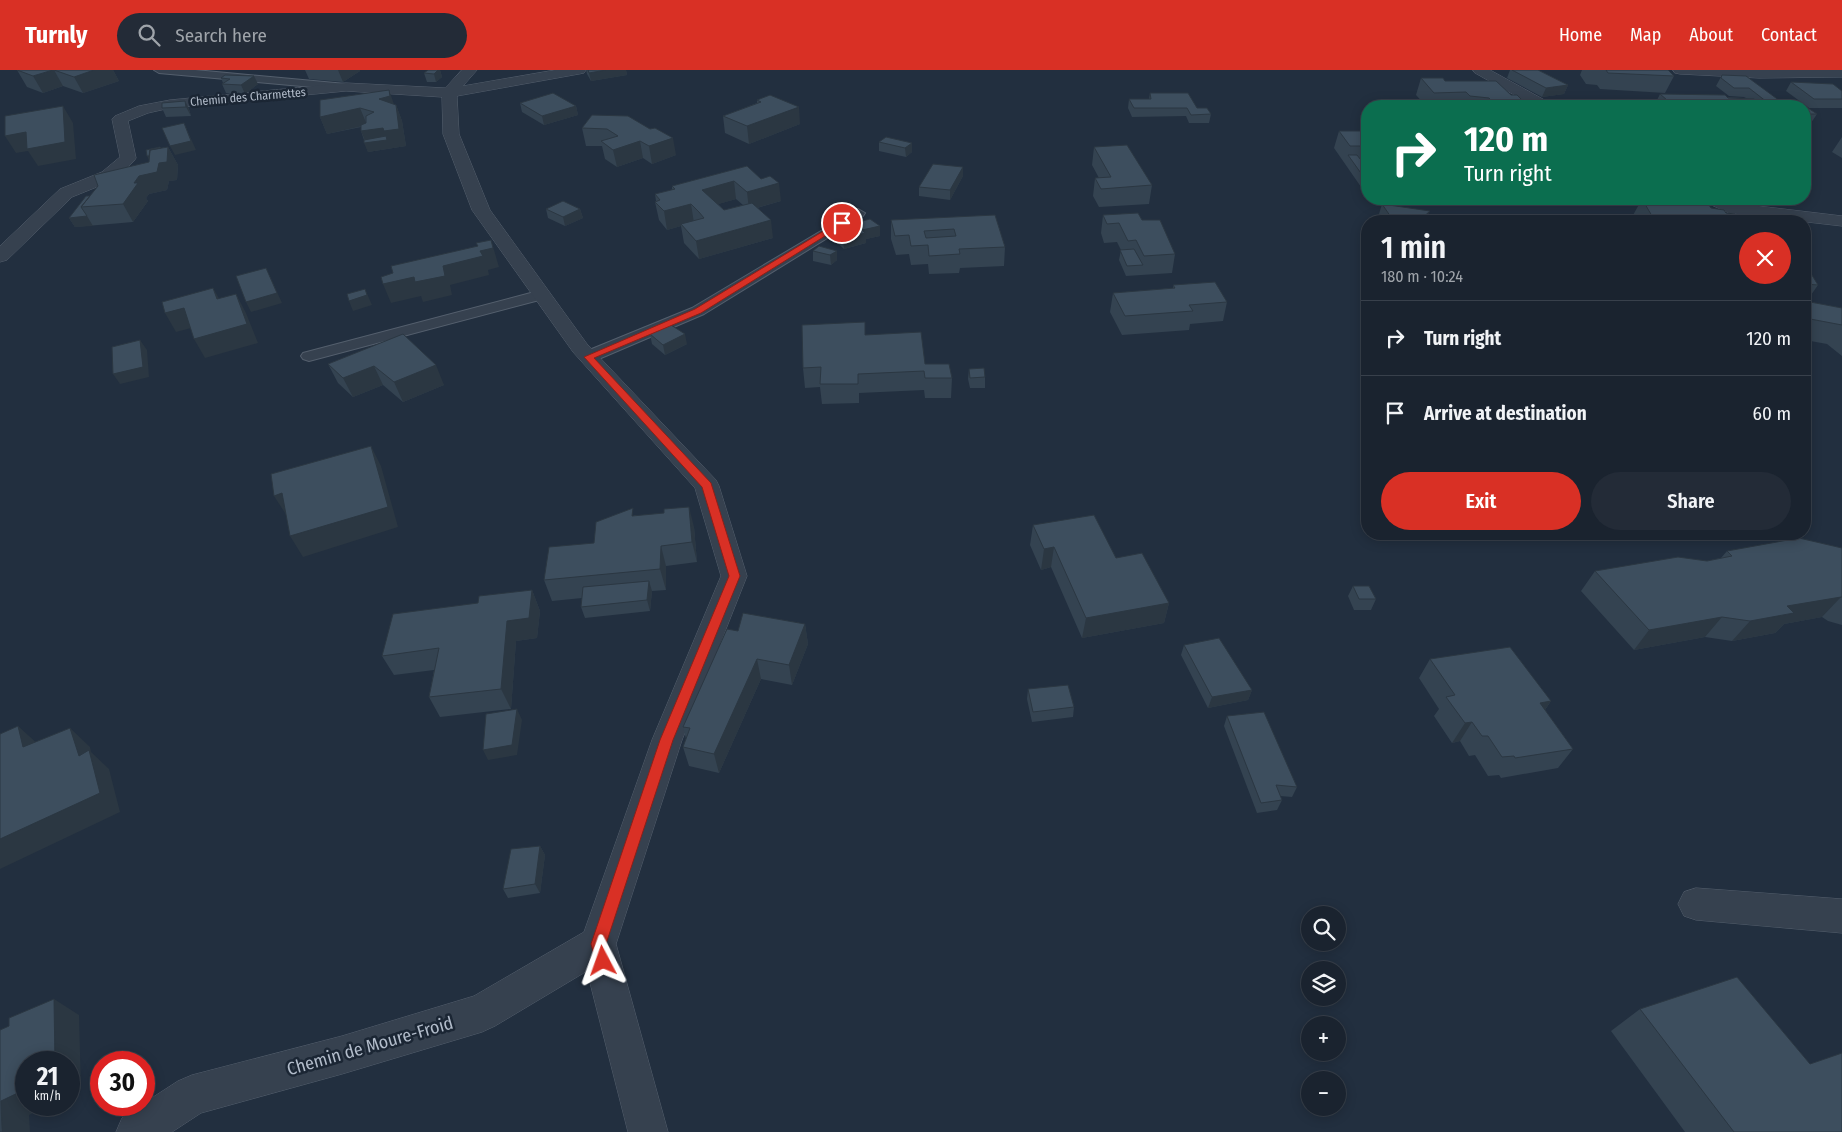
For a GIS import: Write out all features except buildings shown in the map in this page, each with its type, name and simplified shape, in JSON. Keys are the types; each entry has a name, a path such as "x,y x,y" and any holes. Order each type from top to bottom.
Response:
{"street":[{"path":"470,70 449,93 452,134 481,210 588,357 707,486 734,576 667,740 598,944 648,1132"},
{"name":"Chemin des Charmettes","path":"0,256 66,193 108,176 128,158 120,119 144,108 346,87 449,93 579,70"},
{"path":"1480,70 1535,100"},
{"path":"1680,70 1759,74 1842,73"},
{"path":"1723,205 1728,208 1789,215"},
{"path":"1811,217 1842,221"},
{"path":"1696,904 1842,916"},
{"name":"Chemin de Moure-Froid","path":"136,1132 192,1095 342,1055 482,1013 598,944"}],"lane":[{"path":"159,70 346,87"},
{"path":"588,357 698,311 858,213"},
{"path":"309,356 542,295"}],"route":[{"path":"603,961 598,944 667,740 734,576 707,486 588,357 698,311 842,223"}]}
